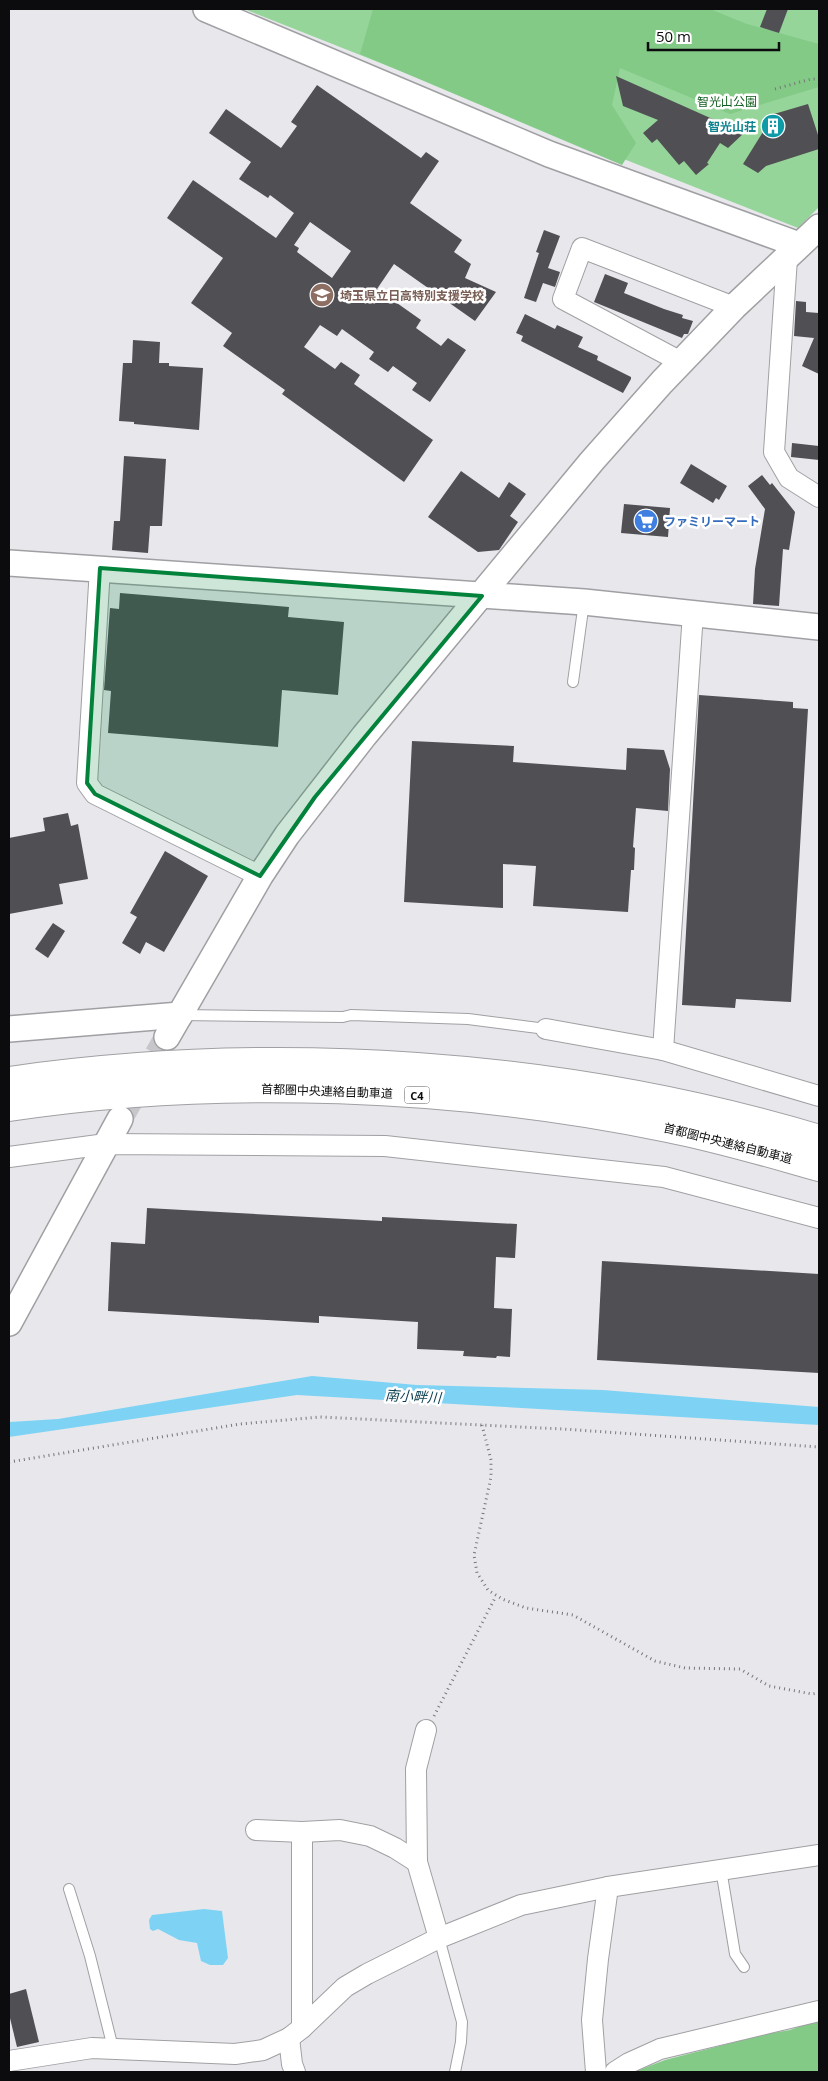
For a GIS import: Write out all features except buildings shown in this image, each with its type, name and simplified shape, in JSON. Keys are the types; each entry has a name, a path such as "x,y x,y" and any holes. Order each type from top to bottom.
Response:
{"highway":[{"name":"首都圏中央連絡自動車道","path":"9,1081 64,1073 186,1065 282,1063 377,1065 467,1072 568,1084 675,1102 784,1128 819,1139"},
{"name":"首都圏中央連絡自動車道","path":"9,1107 66,1098 202,1090 299,1089 372,1091 556,1108 668,1128 819,1167"}],"street":[{"path":"206,9 549,154 793,252"},
{"path":"167,1037 260,876 315,797 364,736 592,461 681,362 734,308 819,227"},
{"path":"681,362 563,299 582,248 734,308"},
{"path":"793,252 774,452 789,478 819,497"},
{"path":"9,563 584,602 819,627"},
{"path":"100,568 87,782 95,794 260,876"},
{"path":"663,1050 693,614"},
{"path":"9,1029 180,1015"},
{"path":"546,1029 663,1050 819,1096"},
{"path":"9,1322 120,1119"},
{"path":"9,1157 106,1144 385,1146 664,1177 819,1218"},
{"path":"426,1730 416,1769 417,1862 439,1938"},
{"path":"256,1830 302,1832 340,1830 370,1836 417,1862"},
{"path":"295,2072 292,2064 295,2033 302,1832"},
{"path":"9,2062 92,2048 235,2054 263,2050 295,2033 345,1988 367,1974 439,1938 521,1904 608,1887 819,1855"},
{"path":"596,2072 592,2020 608,1887"},
{"path":"615,2072 629,2063 660,2049 819,2011"}],"lane":[{"path":"573,682 584,602"},
{"path":"180,1015 406,1016 468,1019 546,1029"},
{"path":"721,1869 735,1954 744,1967"},
{"path":"69,1890 90,1956 113,2048"},
{"path":"439,1938 462,2022 461,2042 455,2072"}],"path":[{"path":"775,88 810,79 819,80"},
{"path":"9,1462 240,1424 320,1417 482,1425 819,1447"},
{"path":"482,1425 491,1460 491,1477 474,1555 477,1573 488,1590 496,1596 526,1608 573,1615 655,1661 685,1668 740,1669 768,1686 812,1694 819,1693"},
{"path":"426,1730 496,1596"}],"highlighted area":[{"path":"100,568 482,596 315,797 260,876 95,794 87,783"}],"green space":[{"name":"智光山公園","path":"244,9 819,9 819,207 798,228"},
{"name":"智光山公園","path":"373,9 710,9 747,24 819,44 819,87 730,114 620,68 612,105 636,143 622,165 360,54"},
{"path":"817,2020 819,2021 819,2072 634,2072 665,2060 766,2034 790,2030"}],"water":[{"name":"南小畔川","path":"312,1376 417,1385 603,1390 819,1407 819,1425 297,1395 9,1437 9,1422 58,1419"},
{"path":"204,1909 222,1911 228,1958 223,1965 210,1965 201,1961 197,1943 179,1940 158,1929 153,1931 150,1929 149,1920 152,1915"}],"tunnel":[{"path":"120,1119 167,1037"}],"place":[{"name":"智光山荘","path":"773,126"},
{"name":"埼玉県立日高特別支援学校","path":"322,295"},
{"name":"ファミリーマート","path":"646,521"}]}
